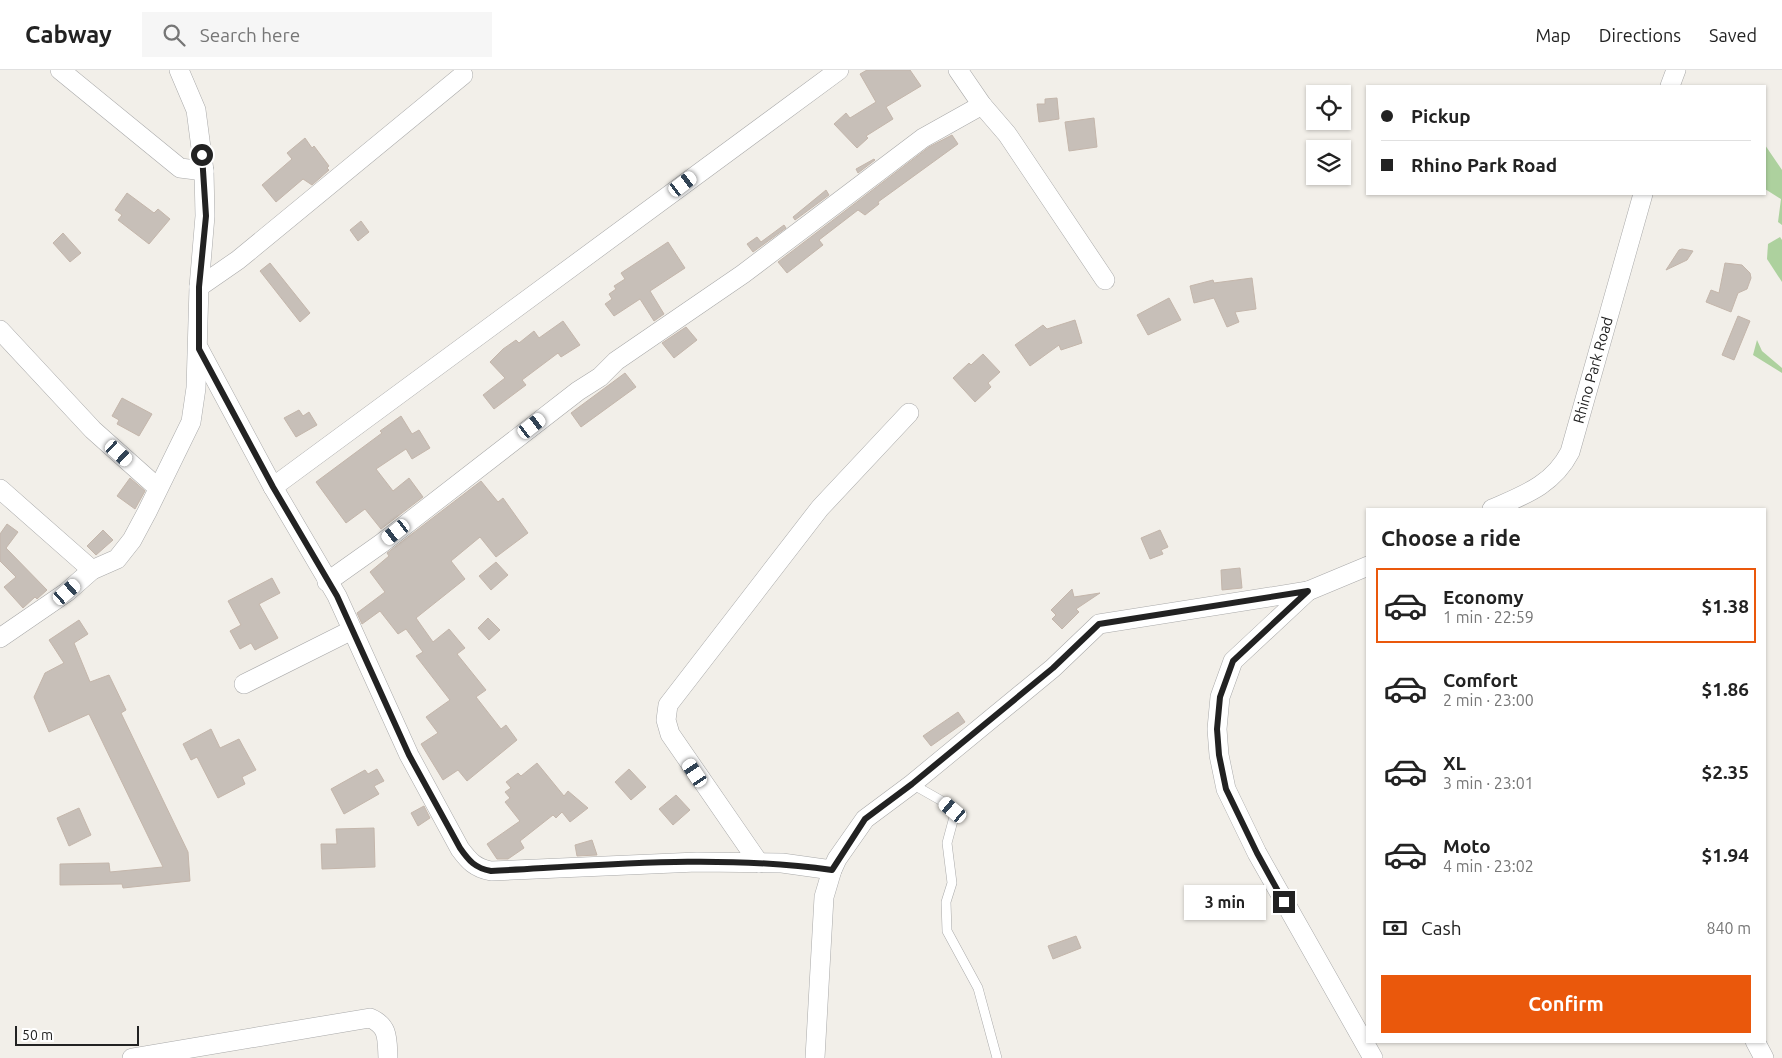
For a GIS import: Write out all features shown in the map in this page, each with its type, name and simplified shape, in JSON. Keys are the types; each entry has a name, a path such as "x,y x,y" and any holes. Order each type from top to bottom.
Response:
{"street":[{"path":"60,70 180,168 204,171"},
{"path":"0,638 60,597 92,570 117,559 132,540 191,422 199,349 199,287 206,216 204,171 196,110 178,70"},
{"path":"273,487 839,70"},
{"path":"958,70 982,105 1007,134 1105,280"},
{"path":"1670,85 1676,70"},
{"path":"199,287 238,260 463,75"},
{"path":"327,582 382,543 555,408 600,377 616,361 743,274 923,138 982,105"},
{"name":"Rhino Park Road","path":"1494,508 1541,487 1556,474 1570,452 1643,195"},
{"path":"0,330 93,430 158,488"},
{"path":"199,349 273,487 327,582 337,596 409,755 460,848 470,862 479,869 491,871 698,862 782,863 832,870"},
{"path":"759,863 670,734 666,720 668,705 820,508 909,413"},
{"path":"0,489 92,570"},
{"path":"815,1058 824,897 832,870 865,819 912,784 1053,668 1099,624 1308,591 1366,567"},
{"path":"1308,591 1233,661 1220,697 1217,729 1219,755 1226,789 1257,853 1373,1058"},
{"path":"244,684 352,630"},
{"path":"132,1058 370,1018 382,1024 386,1032 388,1058"},
{"path":"1756,1043 1764,1058"}],"lane":[{"path":"912,784 942,801 953,810 954,817 947,842 952,883 946,902 947,931 978,988 997,1058"}],"green space":[{"path":"1766,146 1782,170 1782,225 1778,222 1781,199 1766,190"},
{"path":"1780,237 1782,240 1782,282 1767,259 1768,244"},
{"path":"1757,340 1762,351 1782,368 1782,373 1753,355"}],"building":[{"path":"867,70 910,70 921,86 886,107 893,119 866,136 868,138 857,148 834,124 846,113 850,118 876,102 860,74"},
{"path":"1057,98 1059,119 1039,122 1037,104 1045,104 1045,99"},
{"path":"1094,118 1097,147 1069,151 1065,122"},
{"path":"952,135 958,144 878,202 879,204 865,215 858,210 819,240 823,245 787,273 778,262 929,147"},
{"path":"305,138 312,148 314,146 329,166 327,168 329,170 312,185 303,179 276,202 262,185 292,159 287,153"},
{"path":"875,160 858,173 856,169"},
{"path":"826,190 829,195 795,220 793,217"},
{"path":"127,193 154,213 158,209 170,219 149,244 118,220 122,215 115,210"},
{"path":"361,221 369,232 358,241 350,230"},
{"path":"784,225 786,228 753,252 747,244 757,237 761,242"},
{"path":"63,233 81,253 70,262 53,243"},
{"path":"668,242 685,268 650,291 664,314 654,321 640,299 614,316 605,304 612,299 609,294 616,289 614,286 625,279 621,273"},
{"path":"1679,250 1693,251 1687,260 1666,270"},
{"path":"270,263 310,313 300,322 260,271"},
{"path":"1725,263 1742,265 1750,273 1751,278 1747,289 1738,293 1731,312 1706,302 1711,290 1719,293"},
{"path":"1252,278 1256,309 1235,312 1239,322 1227,327 1214,298 1194,303 1190,286 1213,280 1214,283"},
{"path":"1169,298 1181,320 1148,335 1137,315"},
{"path":"1738,316 1750,321 1734,360 1722,355"},
{"path":"1075,320 1082,343 1061,350 1059,345 1030,366 1015,345 1043,325 1047,329"},
{"path":"563,321 580,345 561,357 558,353 522,380 526,385 494,409 483,395 505,378 490,362 503,349 516,340 519,343 534,331 539,338"},
{"path":"686,327 697,340 674,358 662,343"},
{"path":"983,354 1000,372 988,383 991,387 975,402 953,378 969,363 971,365"},
{"path":"625,373 636,387 581,427 571,413"},
{"path":"122,398 152,414 139,436 117,424 119,420 112,416"},
{"path":"299,410 303,416 309,412 317,425 296,437 284,418"},
{"path":"401,416 412,434 419,430 430,448 412,459 406,449 376,469 393,491 409,478 423,497 381,529 365,509 346,523 316,482 382,433 380,431"},
{"path":"130,478 145,491 135,509 117,496"},
{"path":"481,481 498,502 503,498 528,533 496,557 480,537 451,561 465,579 416,618 433,642 449,629 465,648 457,654 486,690 476,697 501,729 506,725 517,740 467,781 458,770 443,780 421,744 438,733 426,717 450,700 416,656 423,652 406,629 398,634 380,611 362,624 357,613 385,592 370,572 389,556 387,553"},
{"path":"7,524 18,532 6,548 47,590 37,599 35,597 23,608 4,587 16,577 0,561 0,534"},
{"path":"103,530 113,540 96,555 87,546"},
{"path":"1160,530 1168,547 1161,550 1163,554 1150,559 1141,538"},
{"path":"496,562 508,575 491,590 479,576"},
{"path":"1240,568 1242,588 1222,590 1221,570"},
{"path":"272,578 280,593 259,604 278,638 255,650 251,643 240,649 230,631 241,625 228,601"},
{"path":"1072,589 1074,597 1100,593 1076,609 1079,612 1062,629 1052,619 1056,615 1051,610"},
{"path":"488,618 500,630 489,640 478,628"},
{"path":"79,620 88,634 74,643 90,682 109,675 126,710 121,713 188,852 190,881 123,888 122,884 60,885 60,864 109,863 110,872 163,867 89,714 49,732 34,697 45,673 64,663 49,640"},
{"path":"958,712 965,722 931,746 923,736"},
{"path":"211,729 220,748 239,739 256,770 242,777 245,784 218,798 197,757 191,760 183,744"},
{"path":"537,763 564,796 568,791 588,808 570,822 562,812 556,818 553,815 520,841 524,848 508,859 497,859 487,844 520,821 505,802 510,798 505,792 511,788 506,782 518,773 521,776"},
{"path":"377,769 384,781 374,786 379,794 344,814 331,789 365,770 368,774"},
{"path":"629,769 646,787 631,800 615,782"},
{"path":"676,795 690,810 673,825 659,809"},
{"path":"424,806 430,818 418,826 411,813"},
{"path":"79,808 91,835 69,846 57,818"},
{"path":"374,828 375,867 322,869 321,844 337,844 336,829"},
{"path":"592,840 597,855 577,856 575,845"},
{"path":"1076,936 1081,948 1053,959 1048,946"}],"route":[{"path":"202,155 206,216 199,287 199,349 273,487 327,582 337,596 409,755 460,848 470,862 479,869 491,871 698,862 782,863 832,870 837,859 865,819 912,784 1005,705 1053,668 1099,624 1108,620 1308,591 1273,626 1233,661 1220,697 1217,729 1219,755 1226,789 1257,853 1284,902"}]}
